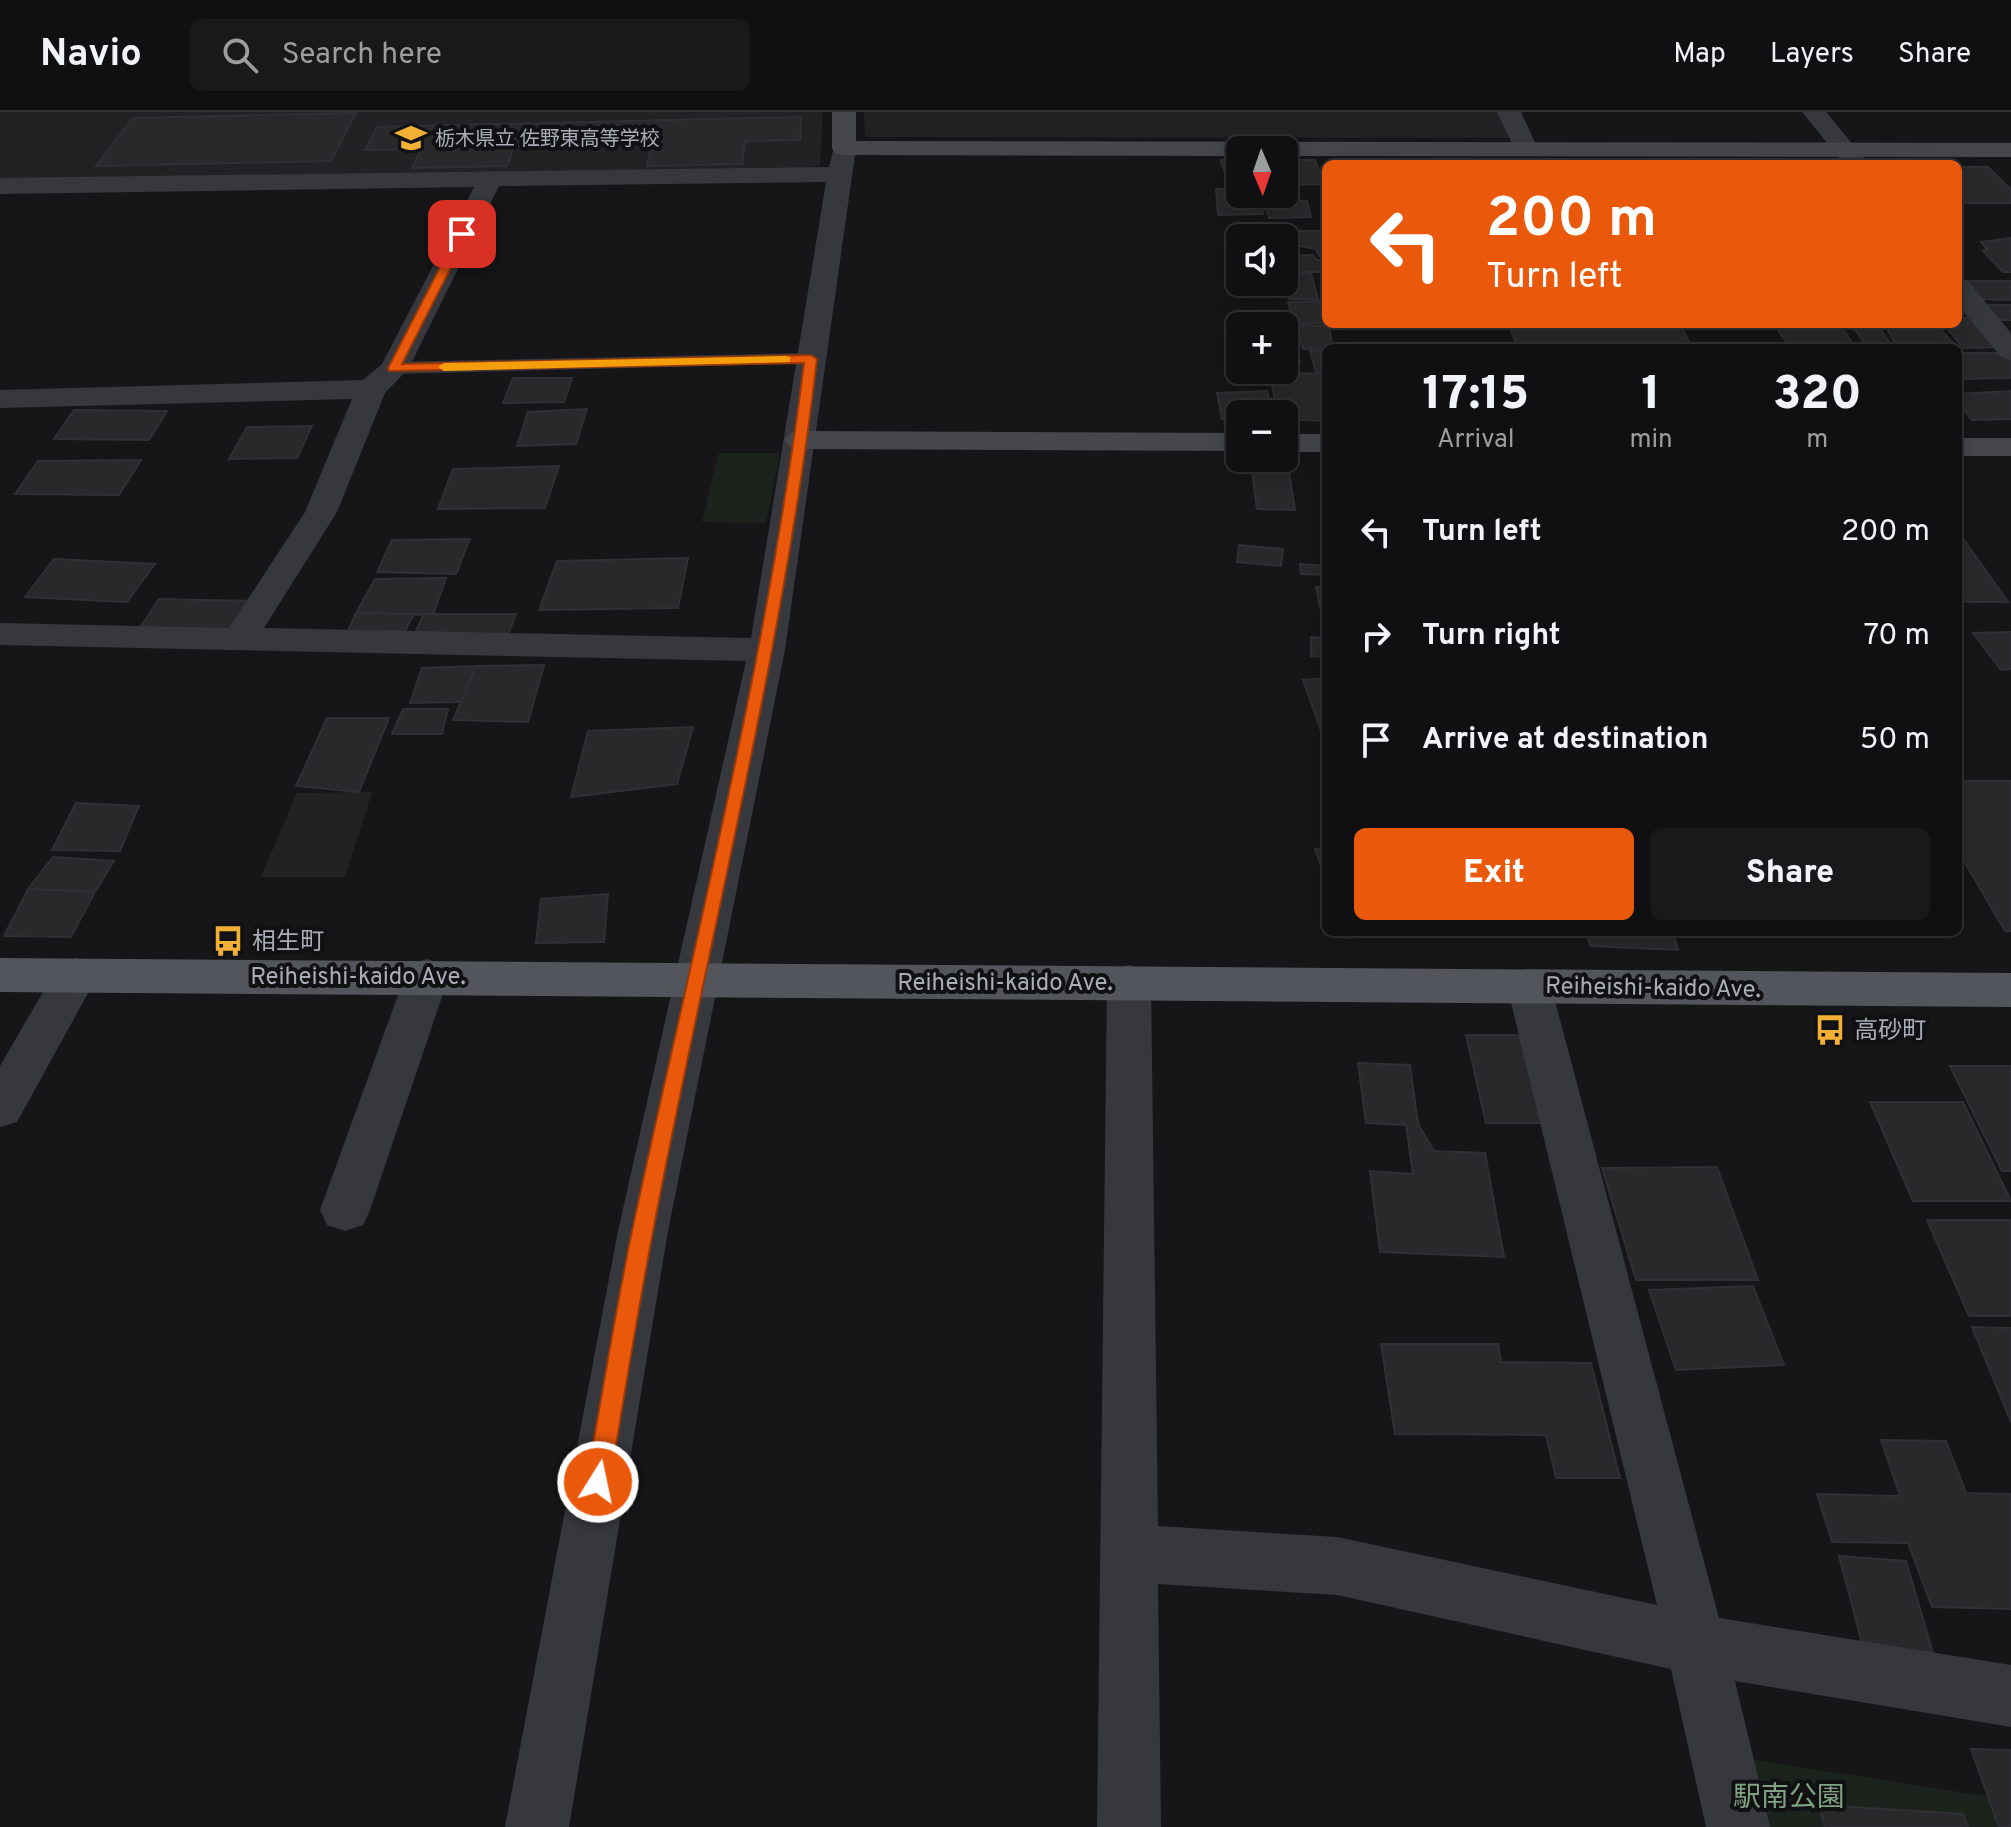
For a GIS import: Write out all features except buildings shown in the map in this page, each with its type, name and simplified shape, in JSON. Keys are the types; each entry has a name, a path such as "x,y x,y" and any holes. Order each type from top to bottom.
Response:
{"main road":[{"name":"Reiheishi-kaido Ave.","path":"0,975 2011,990"}],"street":[{"path":"537,1827 643,1231 767,650 841,161 844,112"},
{"path":"1509,112 1526,149"},
{"path":"1814,112 1852,157"},
{"path":"0,186 490,180 841,161 1526,149 1852,157 2011,150"},
{"path":"238,641 321,512 371,389 394,368 490,180"},
{"path":"1962,292 2011,351"},
{"path":"0,399 371,389"},
{"path":"801,440 1226,442"},
{"path":"1298,443 1322,443"},
{"path":"1962,447 2011,447"},
{"path":"0,634 767,650"},
{"path":"0,1108 76,975"},
{"path":"345,1210 427,976"},
{"path":"1129,982 1129,1827"},
{"path":"1529,986 1696,1644 1738,1827"},
{"path":"1127,1553 1337,1566 1696,1644 2011,1696"}],"lane":[{"path":"394,368 811,359"}],"shaded area":[{"name":"栃木県立 佐野東高等学校","path":"0,112 823,112 820,165 794,172 0,182"},
{"path":"864,112 1503,112 1515,138 870,137 865,135"},
{"path":"372,792 345,877 261,877 297,793"}],"green space":[{"path":"719,453 780,453 766,523 702,522"},
{"name":"駅南公園","path":"1749,1759 2011,1800 2011,1827 1764,1827"}],"slow traffic":[{"path":"444,367 786,359"}],"place":[{"name":"栃木県立 佐野東高等学校","path":"411,138"},
{"name":"相生町","path":"228,941"},
{"name":"高砂町","path":"1830,1030"}],"route":[{"path":"462,234 394,368 811,359 767,650 643,1231 598,1482"}]}
